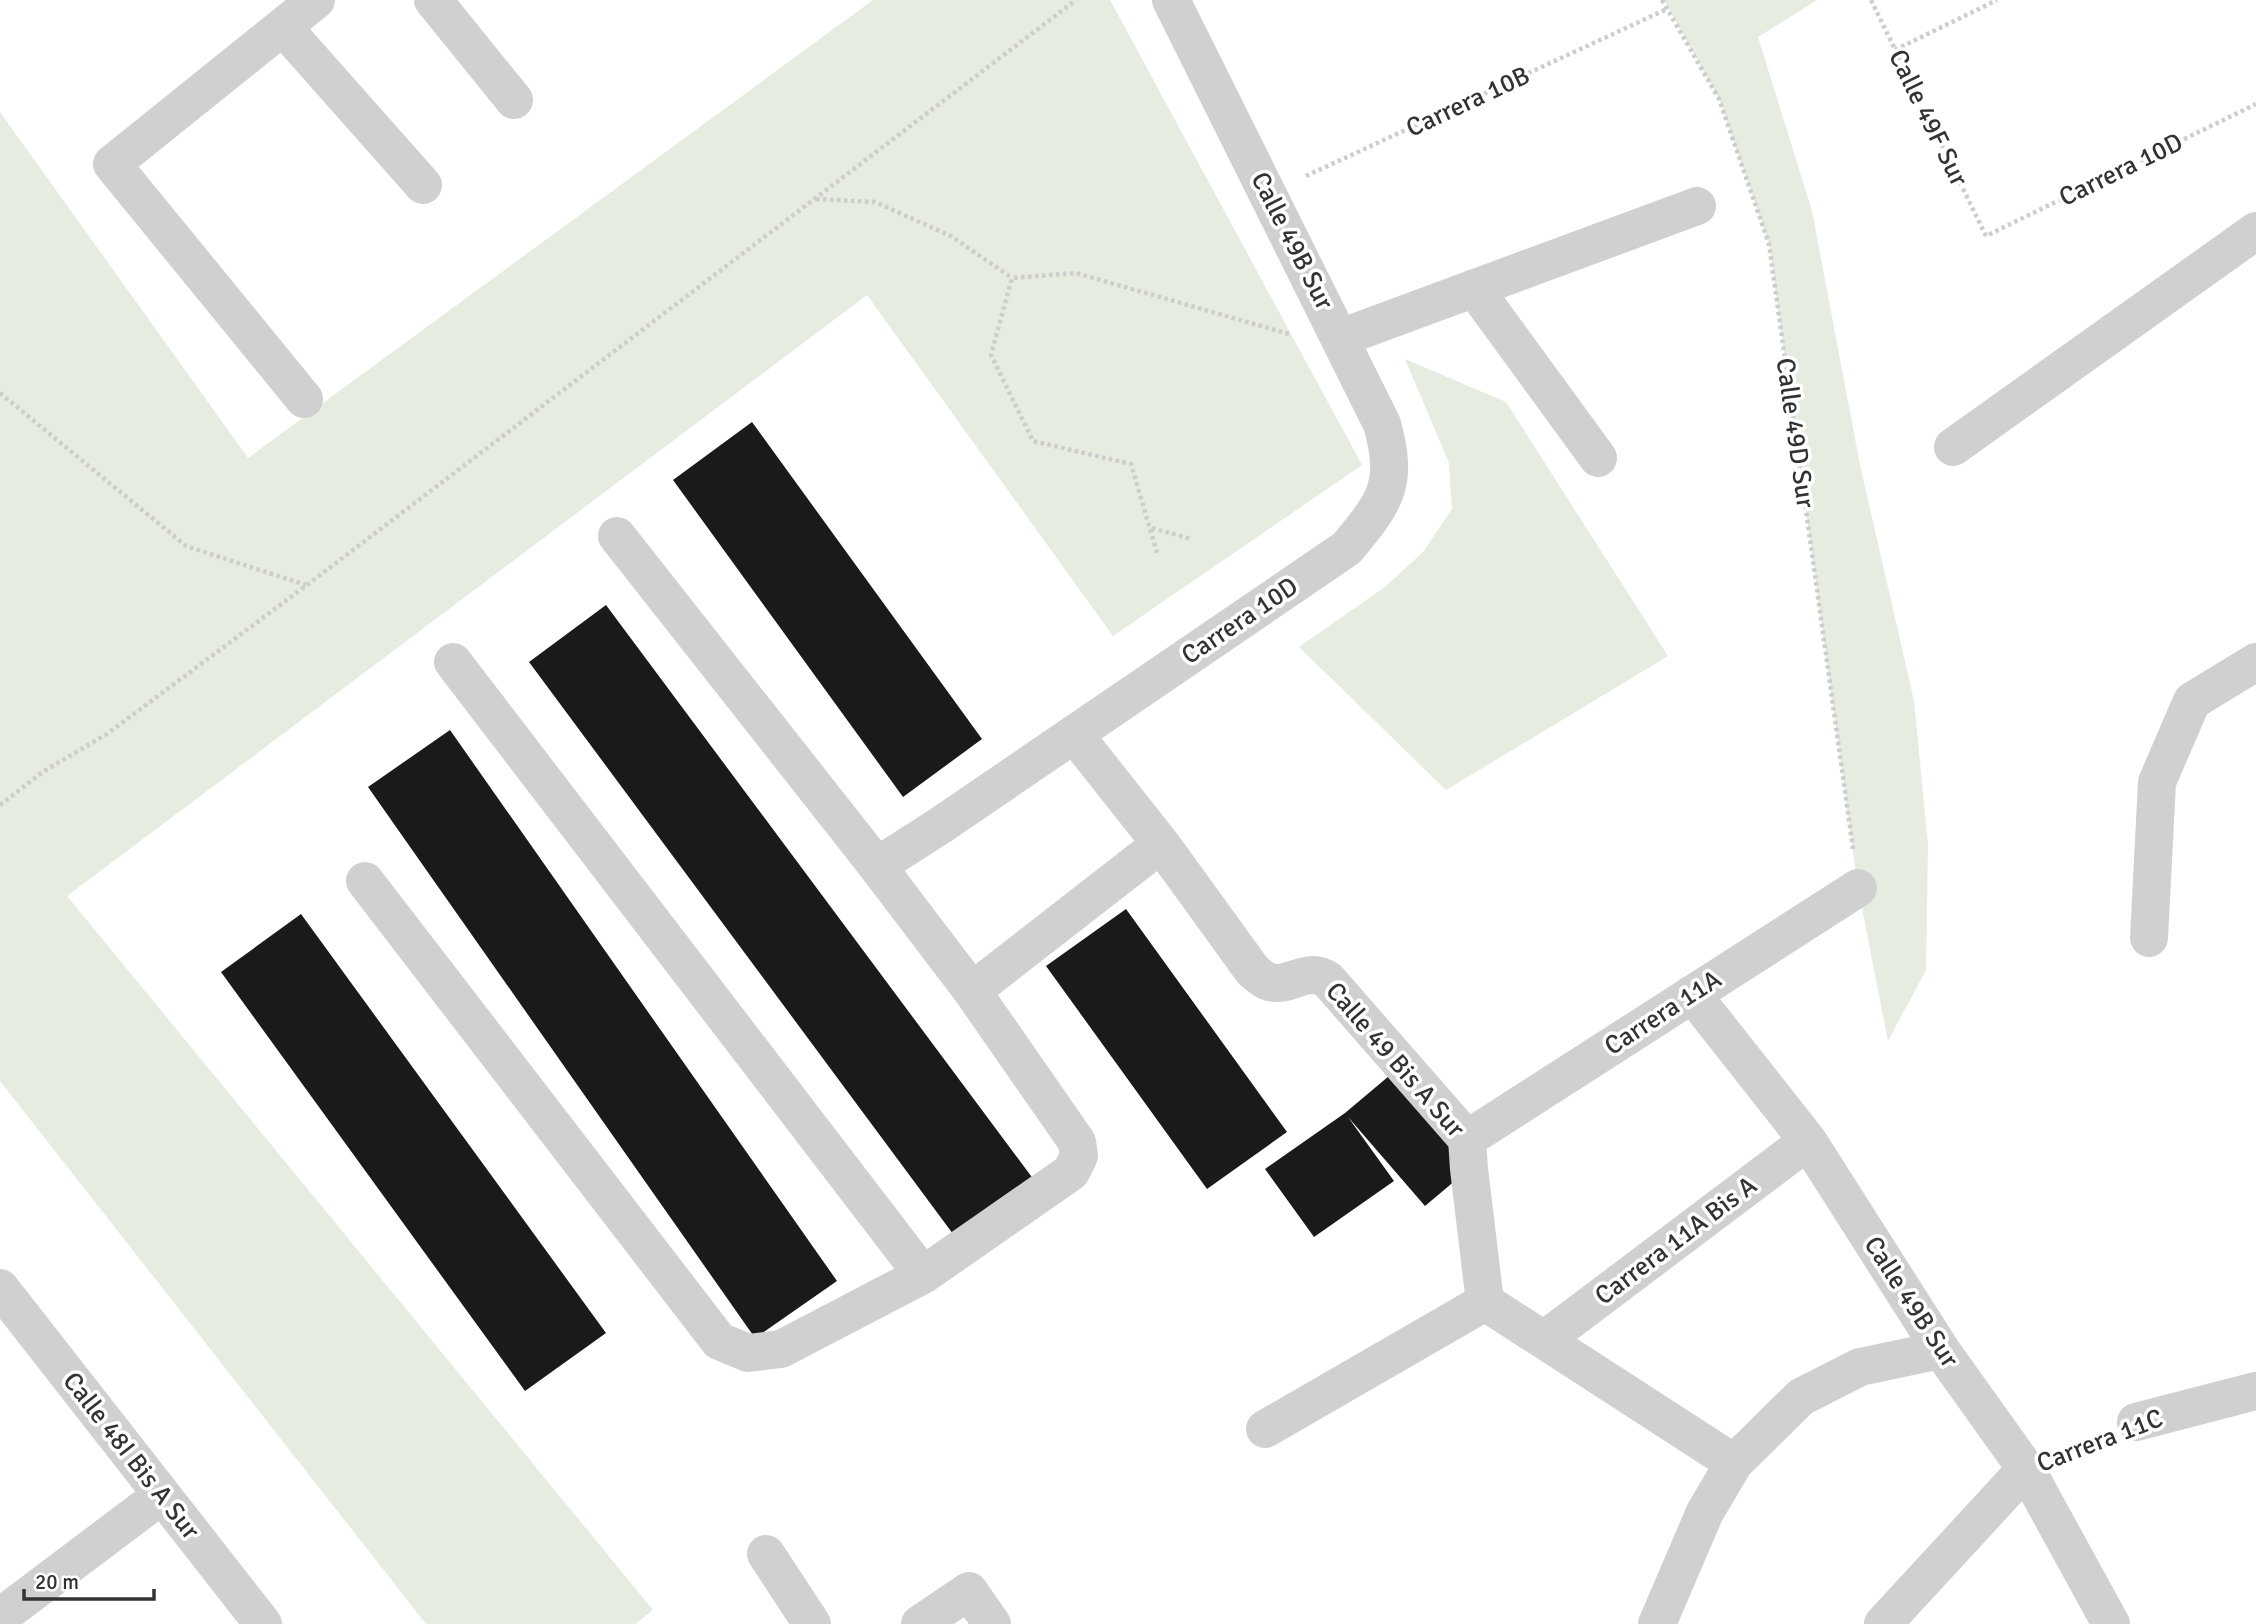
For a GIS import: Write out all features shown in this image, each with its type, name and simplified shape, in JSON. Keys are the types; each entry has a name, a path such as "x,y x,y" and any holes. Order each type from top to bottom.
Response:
{"street":[{"path":"304,399 112,164 316,0"},
{"path":"433,0 514,100"},
{"name":"Calle 49B Sur","path":"1171,0 1382,424 1390,452 1387,489"},
{"path":"284,27 423,185"},
{"path":"1344,344 1474,288 1697,206"},
{"path":"1953,447 2256,231"},
{"path":"1474,288 1598,458"},
{"name":"Carrera 10D","path":"877,866 1347,548 1373,516 1387,489"},
{"path":"365,881 719,1341 748,1353 781,1349 923,1275 1071,1172 1079,1156 1077,1142 972,991 617,536"},
{"path":"453,662 923,1275"},
{"path":"2149,938 2157,782 2192,701 2256,662"},
{"name":"Calle 49 Bis A Sur","path":"1074,734 1161,844 1253,971 1266,981 1279,983 1307,975 1320,974 1328,979 1467,1139 1485,1302"},
{"path":"972,991 1161,844"},
{"name":"Carrera 11A","path":"1467,1139 1858,888"},
{"name":"Calle 49B Sur","path":"1692,994 1808,1141 1941,1350 2026,1469 2111,1624"},
{"name":"Carrera 11A Bis A","path":"1544,1340 1808,1141"},
{"name":"Calle 48I Bis A Sur","path":"0,1288 262,1624"},
{"path":"1265,1429 1485,1302 1734,1463"},
{"path":"1657,1624 1705,1512 1734,1463 1801,1397 1860,1367 1941,1350"},
{"name":"Carrera 11C","path":"2136,1422 2256,1391"},
{"name":"Carrera 11C","path":"1883,1624 2026,1469"},
{"path":"0,1617 162,1495"},
{"path":"766,1554 813,1624"},
{"path":"920,1624 970,1591 992,1624"}],"path":[{"path":"0,805 44,771 107,734 307,585 1076,0"},
{"name":"Calle 49D Sur","path":"1662,0 1719,99 1769,244 1858,888"},
{"name":"Calle 49F Sur","path":"1871,0 1986,236"},
{"path":"1895,50 1997,0"},
{"name":"Carrera 10B","path":"1268,194 1667,9"},
{"name":"Carrera 10D","path":"1986,236 2256,104"},
{"path":"815,199 875,202 951,236 1012,278 1076,272 1344,344"},
{"path":"1012,278 991,355 1033,440 1131,464 1157,553"},
{"path":"0,393 186,546 307,585"},
{"path":"1151,527 1191,539"},
{"name":"Carrera 11C","path":"2026,1469 2136,1422"}],"shaded area":[{"path":"873,0 1110,0 1362,465 1113,636 867,295 67,896 653,1610 635,1624 426,1624 0,1081 0,112 248,458"},
{"path":"1664,0 1817,0 1758,37 1812,211 1860,465 1914,701 1928,845 1926,970 1888,1041 1858,888 1769,244 1719,99"},
{"path":"1405,359 1506,402 1668,656 1446,790 1299,647 1385,587 1423,552 1452,509 1449,463"}],"building":[{"path":"752,422 982,739 903,797 673,480"},
{"path":"606,605 1034,1180 956,1238 529,662"},
{"path":"450,730 837,1281 755,1338 368,787"},
{"path":"1126,909 1287,1132 1207,1189 1046,966"},
{"path":"301,914 606,1333 525,1391 221,972"},
{"path":"1389,1076 1469,1169 1425,1206 1348,1117 1394,1181 1314,1237 1265,1169 1345,1113"}]}
